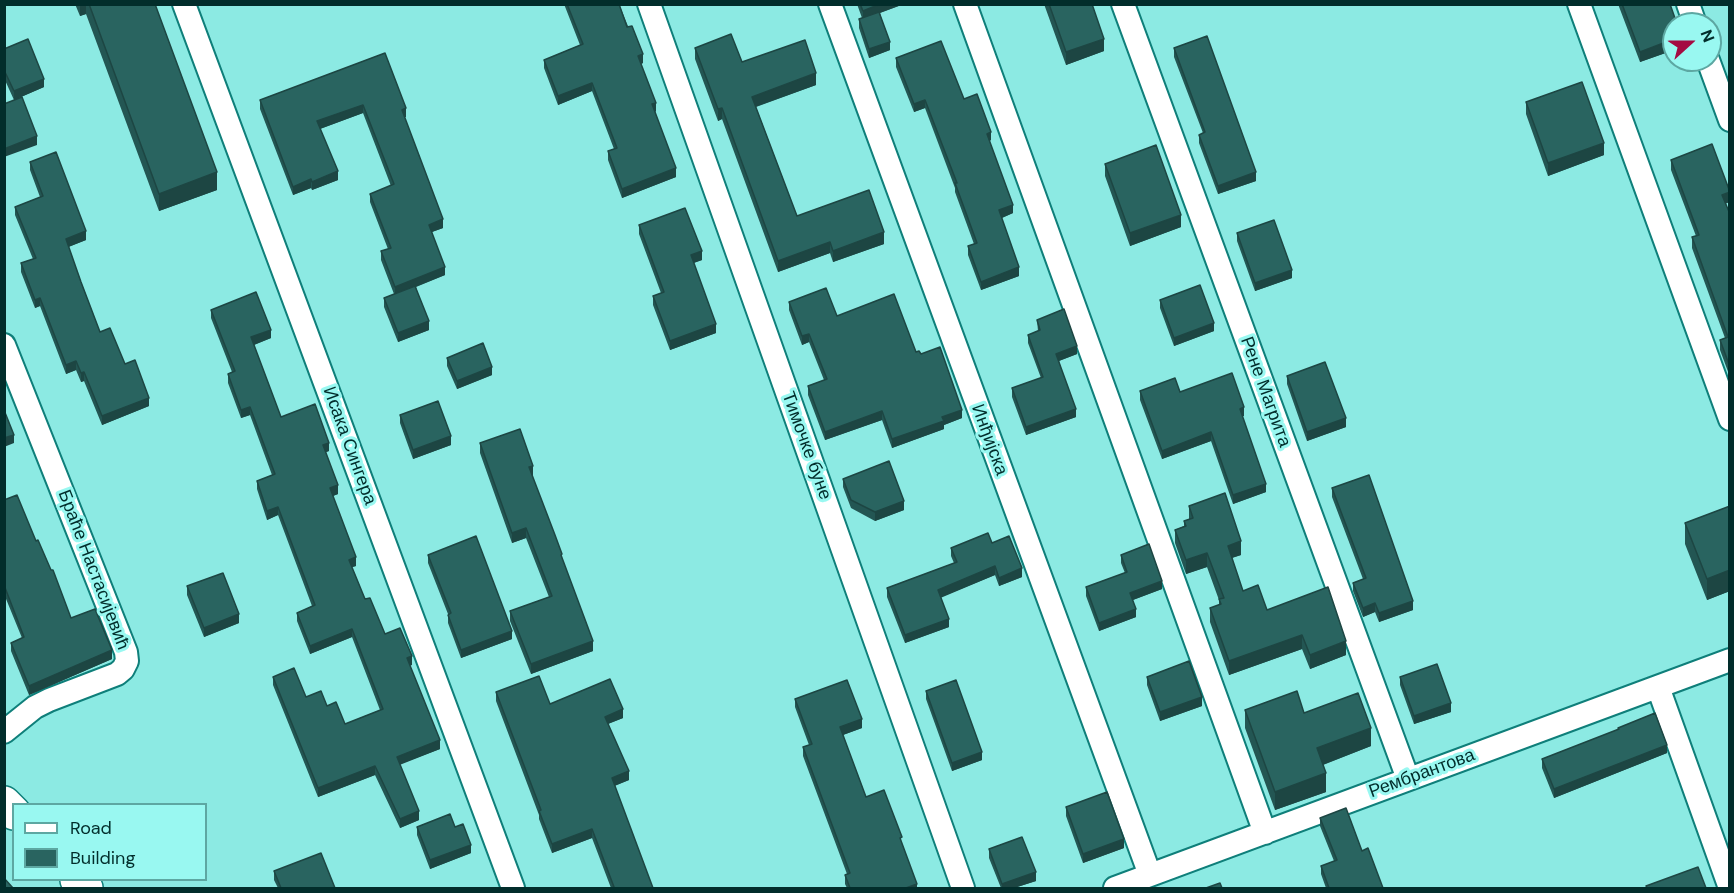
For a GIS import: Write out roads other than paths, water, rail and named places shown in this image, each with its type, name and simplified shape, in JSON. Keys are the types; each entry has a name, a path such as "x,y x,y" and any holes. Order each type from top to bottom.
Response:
{"street":[{"name":"Исака Сингера","path":"184,4 513,888"},
{"name":"Тимочке буне","path":"649,4 963,888"},
{"name":"Инђијска","path":"830,4 1150,875"},
{"path":"965,4 1265,833"},
{"name":"Рене Магрита","path":"1122,4 1408,779"},
{"path":"1580,4 1730,419"},
{"path":"1712,72 1730,120"},
{"name":"Браће Настасијевић","path":"4,345 126,652 127,661 117,674 35,707 4,732"},
{"name":"Рембрантова","path":"1114,888 1730,660"},
{"path":"1658,687 1730,888"}]}
